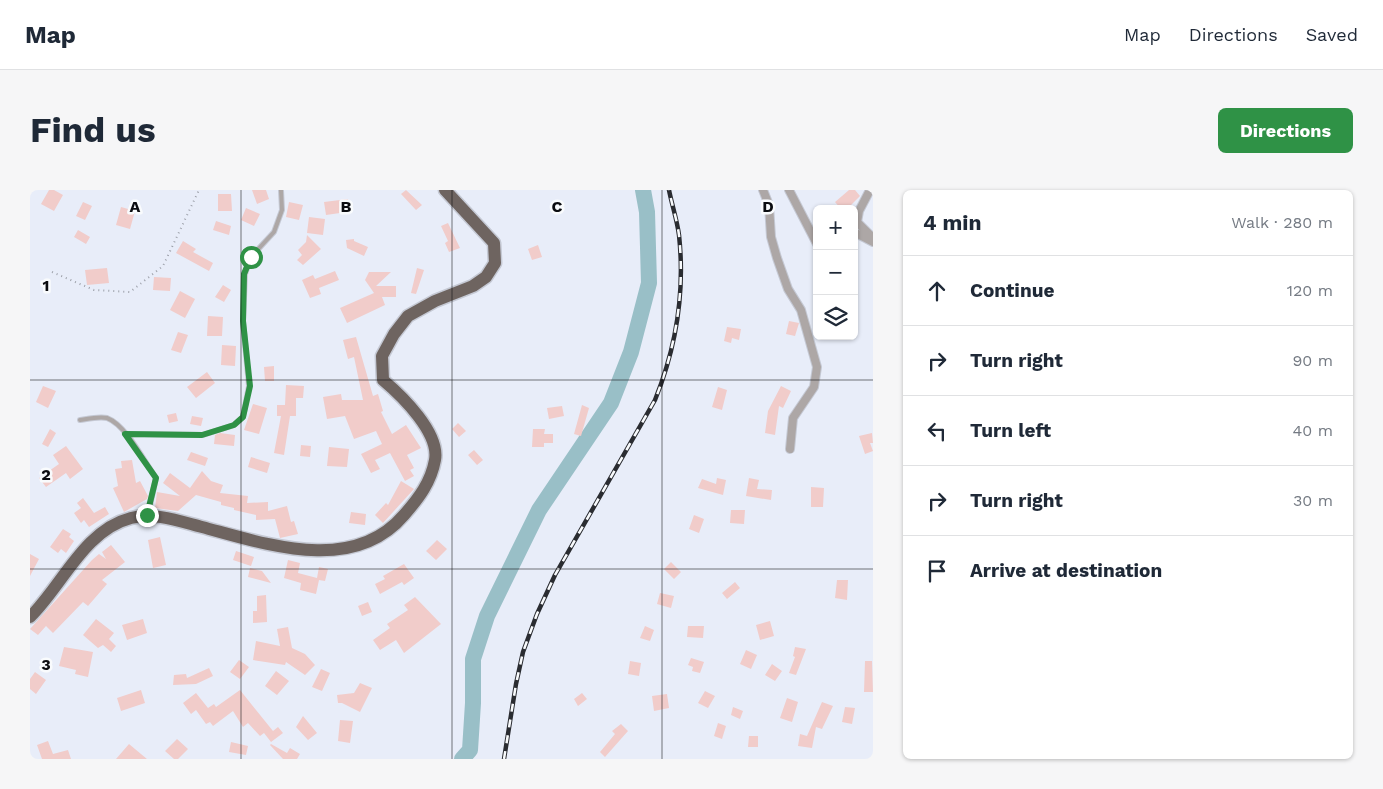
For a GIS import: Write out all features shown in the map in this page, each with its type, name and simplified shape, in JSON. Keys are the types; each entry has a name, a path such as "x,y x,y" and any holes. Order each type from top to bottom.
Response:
{"highway":[{"path":"30,618 95,538 129,518 147,515 184,522 266,544 320,551 360,546 381,536 396,524 422,495 434,470 436,455 426,426 399,394 384,380 382,356 394,334 408,316 435,301 473,286 486,277 495,262 494,243 445,190"}],"street":[{"path":"763,190 769,205 771,236 777,258 788,289 801,310 817,368 814,387 793,418 790,449"},
{"path":"789,190 813,236"},
{"path":"870,190 859,211 857,222 873,240"},
{"path":"858,234 873,240"}],"lane":[{"path":"125,434 202,435 234,425 243,417 250,386 243,321 244,274 251,257 274,232 282,210 281,190"},
{"path":"80,420 105,417 116,423 125,434 156,478 147,515"}],"path":[{"path":"52,272 94,290 130,292 163,266 199,190"}],"building":[{"path":"49,190 54,190 63,195 54,211 41,204"},
{"path":"252,190 266,190 269,199 257,204"},
{"path":"406,190 422,205 416,210 401,194"},
{"path":"849,190 855,190 860,196 851,205 838,205 835,202"},
{"path":"218,194 231,194 232,211 218,211"},
{"path":"348,199 350,209 346,209 347,212 326,215 324,202"},
{"path":"83,202 92,206 85,220 76,216"},
{"path":"289,202 303,205 299,220 286,217"},
{"path":"121,207 135,211 130,229 116,225"},
{"path":"246,208 260,214 254,226 241,220"},
{"path":"309,217 325,219 323,235 307,233"},
{"path":"216,221 231,226 229,235 213,230"},
{"path":"448,223 460,248 449,252 445,243 448,241 441,226"},
{"path":"78,230 90,237 86,244 74,237"},
{"path":"307,235 321,249 303,265 297,260 302,255 298,250 306,242"},
{"path":"354,239 354,241 368,247 364,256 347,248 346,240"},
{"path":"183,241 196,249 193,252 213,263 209,271 176,253"},
{"path":"538,245 542,257 532,260 528,249"},
{"path":"107,268 109,283 87,285 85,270"},
{"path":"417,268 424,270 416,294 411,293"},
{"path":"335,271 339,280 319,288 321,294 310,298 302,280 313,275 315,279"},
{"path":"369,272 391,272 376,286 396,286 396,297 382,297 385,305 347,323 340,308 374,293 365,280"},
{"path":"154,277 171,278 170,291 153,290"},
{"path":"223,285 231,290 224,302 215,297"},
{"path":"180,291 195,299 185,318 170,310"},
{"path":"208,316 223,317 222,336 207,336"},
{"path":"789,321 799,323 795,336 786,334"},
{"path":"727,327 741,329 739,340 732,338 731,343 724,341"},
{"path":"178,332 188,335 181,353 171,350"},
{"path":"356,337 373,396 378,394 383,411 381,412 392,434 406,425 421,448 407,455 414,468 410,470 414,476 405,481 390,453 375,460 380,469 371,473 361,454 382,444 376,431 354,439 345,416 327,419 323,397 341,394 342,400 363,400 354,357 348,359 343,340"},
{"path":"222,345 236,346 235,366 221,365"},
{"path":"274,366 274,381 265,381 264,367"},
{"path":"207,372 215,383 196,398 187,387"},
{"path":"286,385 304,386 303,398 296,398 296,416 290,416 284,455 274,453 281,416 277,416 277,405 285,405"},
{"path":"43,386 56,391 48,408 36,402"},
{"path":"781,386 791,391 783,408 779,406 775,435 765,433 768,411"},
{"path":"718,387 727,390 722,410 712,407"},
{"path":"253,404 267,408 259,434 244,430"},
{"path":"582,405 589,408 581,436 574,434"},
{"path":"562,406 564,416 549,419 547,408"},
{"path":"176,413 178,421 169,423 167,415"},
{"path":"192,416 203,418 201,426 190,424"},
{"path":"458,423 466,431 459,437 452,429"},
{"path":"50,429 56,433 48,447 42,444"},
{"path":"533,429 545,429 544,434 553,434 553,443 544,443 544,447 532,447"},
{"path":"220,433 235,435 234,446 214,444 215,435"},
{"path":"872,433 873,443 870,443 873,451 865,454 859,436"},
{"path":"301,445 311,446 310,457 300,456"},
{"path":"66,446 83,469 70,479 66,473 46,487 39,478 59,464 53,455"},
{"path":"329,447 349,449 347,467 327,466"},
{"path":"474,450 483,460 477,465 468,455"},
{"path":"191,452 208,458 205,466 187,460"},
{"path":"251,457 270,463 267,473 248,467"},
{"path":"132,460 136,483 140,481 148,496 147,499 124,512 113,488 118,486 115,469 122,468 121,461"},
{"path":"202,471 211,481 223,485 220,493 248,496 247,503 268,502 268,511 287,506 291,522 294,521 298,534 280,538 275,519 256,520 256,515 234,510 234,508 221,505 221,502 196,495 178,511 155,508 157,492 180,496 163,483 170,473 190,488"},
{"path":"717,478 726,480 723,495 698,488 702,479 716,484"},
{"path":"749,478 759,480 757,489 772,490 771,500 746,496"},
{"path":"401,481 414,489 383,523 375,515 386,503 388,505"},
{"path":"811,487 824,488 823,507 811,507"},
{"path":"83,498 94,513 105,507 109,514 89,527 84,520 81,523 74,513 81,508 77,503"},
{"path":"731,510 745,510 744,524 730,523"},
{"path":"351,512 366,514 365,525 349,523"},
{"path":"694,515 704,519 699,533 689,529"},
{"path":"63,529 71,534 69,537 74,541 66,553 61,549 58,553 50,547"},
{"path":"160,537 166,565 153,568 148,540"},
{"path":"437,540 447,549 436,560 426,551"},
{"path":"111,545 125,562 102,580 107,584 88,606 83,602 53,633 46,626 38,635 30,629 92,560 99,554 106,559 102,552"},
{"path":"236,551 254,557 251,566 233,560"},
{"path":"30,554 39,559 30,576"},
{"path":"288,560 300,563 298,573 317,578 319,567 328,569 325,581 319,580 316,594 300,590 301,583 284,578"},
{"path":"671,562 681,572 674,579 664,569"},
{"path":"404,564 414,578 404,585 402,582 380,594 375,584 385,579 383,576"},
{"path":"250,568 262,571 271,583 248,577"},
{"path":"837,580 848,580 847,600 835,598"},
{"path":"735,582 740,588 727,599 722,593"},
{"path":"660,593 674,596 671,608 657,604"},
{"path":"266,595 267,622 253,623 253,611 257,611 257,596"},
{"path":"415,597 441,624 404,653 396,640 380,650 373,640 390,628 387,624 408,610 404,605"},
{"path":"368,602 372,612 362,616 358,606"},
{"path":"96,619 114,633 109,639 116,646 111,652 103,645 98,648 83,635"},
{"path":"143,619 147,633 127,640 122,625"},
{"path":"770,621 774,636 760,640 756,625"},
{"path":"645,626 654,630 650,641 640,638"},
{"path":"688,626 704,626 703,638 687,637"},
{"path":"288,627 292,648 305,654 315,665 305,675 286,662 285,665 253,660 256,641 280,646 277,629"},
{"path":"64,647 93,652 88,677 75,674 76,670 59,666"},
{"path":"795,647 806,649 796,675 789,673 795,657 793,656"},
{"path":"746,650 757,655 751,669 740,664"},
{"path":"691,658 704,662 700,673 692,671 693,667 688,665"},
{"path":"239,660 249,667 240,679 230,672"},
{"path":"630,661 641,663 639,676 628,674"},
{"path":"865,661 872,661 873,692 864,692"},
{"path":"772,664 782,671 775,681 765,675"},
{"path":"209,668 213,676 196,684 173,685 174,675 186,674 187,678"},
{"path":"321,669 330,673 322,691 312,687"},
{"path":"276,671 289,681 277,695 265,686"},
{"path":"35,672 46,680 36,694 30,689 30,679"},
{"path":"360,683 372,688 360,712 342,703 338,703 337,695 354,693"},
{"path":"141,690 145,703 121,711 117,698"},
{"path":"240,690 273,731 278,727 283,733 271,742 264,733 260,736 248,723 243,727 233,711 213,726 210,722 206,724 196,710 191,714 183,703 196,693 208,708 214,704 216,707"},
{"path":"705,691 715,696 708,708 698,703"},
{"path":"582,693 587,699 578,706 574,699"},
{"path":"667,694 669,708 654,711 652,696"},
{"path":"787,698 798,702 792,722 780,718"},
{"path":"822,702 833,706 822,729 816,727 812,748 798,746 800,734 807,736"},
{"path":"733,707 743,711 740,719 731,715"},
{"path":"845,707 855,708 852,724 842,722"},
{"path":"303,716 317,733 308,740 296,727"},
{"path":"340,720 353,721 350,743 338,741"},
{"path":"718,723 726,726 722,739 714,736"},
{"path":"621,724 628,731 605,757 600,752 615,734 612,731"},
{"path":"749,736 758,736 758,747 748,747"},
{"path":"177,739 188,749 178,759 174,759 165,751"},
{"path":"48,741 53,754 68,750 71,759 42,759 37,745"},
{"path":"231,742 248,746 246,755 229,752"},
{"path":"129,744 147,759 116,759"},
{"path":"271,744 287,753 290,748 300,754 297,759 283,759"}],"waterway":[{"path":"462,759 470,750 473,659 487,616 539,510 611,403 631,352 649,283 647,212 643,190"}],"railway":[{"path":"504,759 523,652 537,614 555,575 655,400 668,360 677,319 681,277 679,235 669,190"}],"route":[{"path":"147,515 156,478 125,434 202,435 234,425 243,417 250,386 243,321 244,274 251,257"}]}
